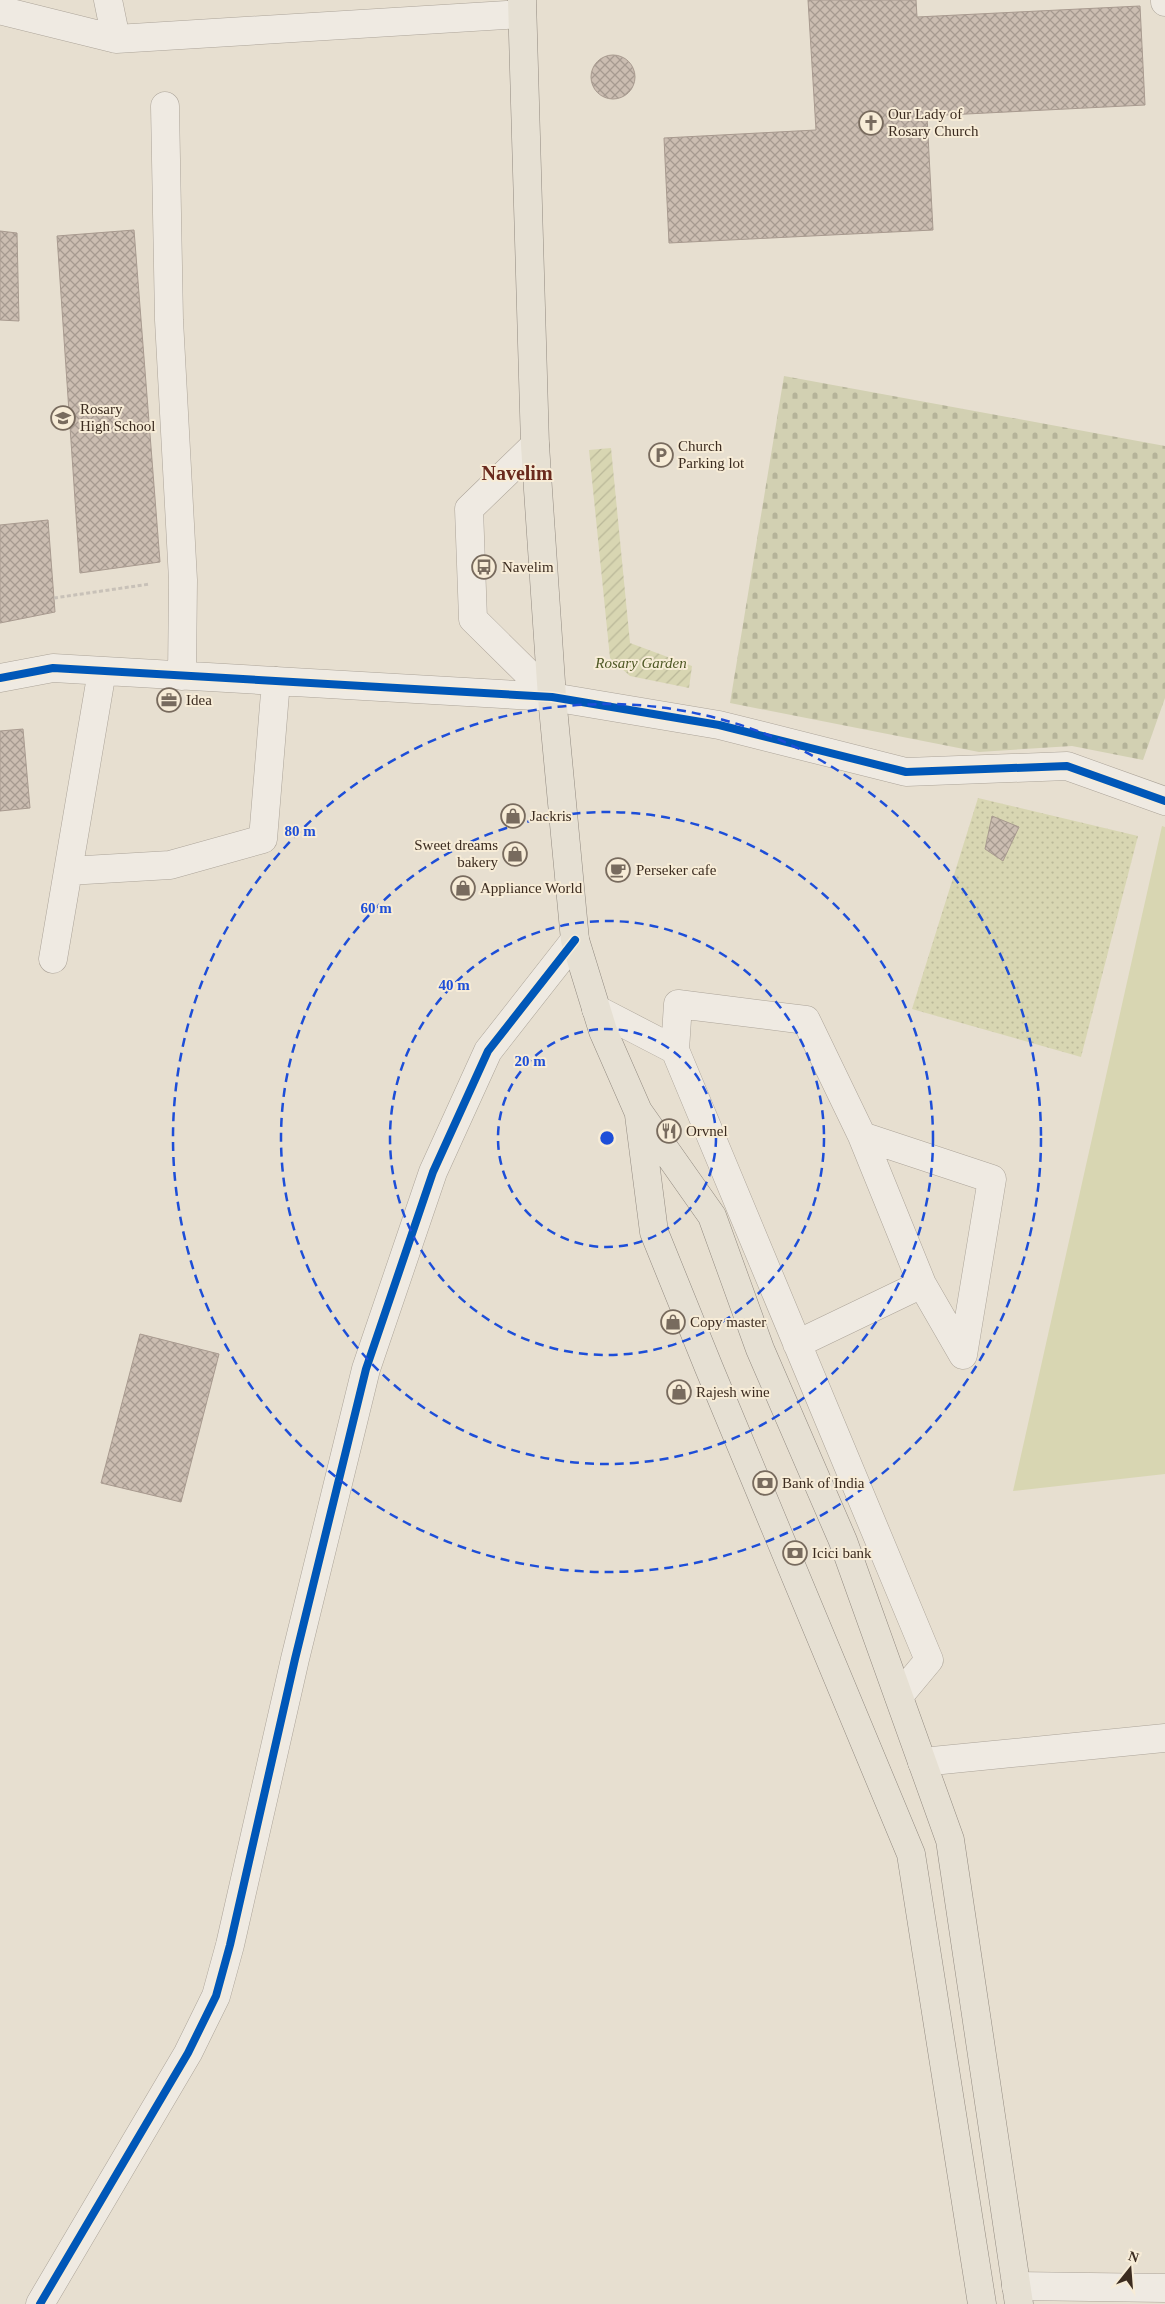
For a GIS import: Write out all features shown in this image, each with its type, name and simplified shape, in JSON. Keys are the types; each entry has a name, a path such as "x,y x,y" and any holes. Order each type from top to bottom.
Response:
{"main road":[{"path":"522,7 535,445 552,697 576,940 603,1031 638,1111 712,1216 760,1348 843,1541 950,1840 1017,2295"},
{"path":"638,1111 654,1232 712,1377 911,1854 982,2304"}],"street":[{"path":"108,0 116,39"},
{"path":"0,7 4,11 116,39 522,7"},
{"path":"165,106 169,320 183,580 182,676"},
{"path":"535,445 469,509 473,618 552,697"},
{"path":"0,678 53,668 552,697 719,725 906,772 1067,766 1165,800"},
{"path":"53,959 102,671"},
{"path":"68,870 170,865 263,840 276,681"},
{"path":"40,2304 188,2053 216,1996 232,1935 295,1658 366,1369 432,1172 488,1050 576,940"},
{"path":"862,1136 992,1179 963,1354 922,1284 862,1136 806,1020 678,1004 675,1050 928,1660 899,1696"},
{"path":"596,1009 675,1050"},
{"path":"797,1344 922,1284"},
{"path":"922,1762 1165,1738"},
{"path":"1017,2295 1165,2288"}],"path":[{"path":"54,598 183,580"}],"green space":[{"path":"784,376 1165,446 1165,698 1143,760 1072,746 979,752 730,703"},
{"name":"Rosary Garden","path":"611,448 630,643 692,666 689,688 630,676 610,658 589,450"},
{"path":"978,798 1138,836 1081,1057 912,1009"},
{"path":"1162,826 1165,827 1165,1474 1013,1491"}],"building":[{"name":"Our Lady of Rosary Church","path":"808,0 916,0 917,17 1140,6 1145,105 927,116 933,230 669,243 664,138 816,130"},
{"path":"613,55 625,59 631,65 635,77 631,89 625,95 613,99 601,95 595,89 591,77 595,65 601,59"},
{"path":"134,230 160,562 80,573 57,236"},
{"path":"0,231 17,233 19,321 0,320"},
{"path":"48,520 55,612 0,623 0,525"},
{"path":"23,729 30,808 0,811 0,731"},
{"path":"992,816 1019,827 1003,861 985,849"},
{"path":"140,1334 219,1354 181,1502 101,1483"}],"cycle path":[{"path":"0,678 53,668 552,697 719,725 906,772 1067,766 1165,801"},
{"path":"40,2304 188,2053 216,1996 230,1945 295,1659 366,1369 433,1172 488,1051 575,940"}],"place":[{"name":"Our Lady of Rosary Church","path":"871,123"},
{"name":"Rosary High School","path":"63,418"},
{"name":"Church Parking lot","path":"661,455"},
{"name":"Navelim","path":"484,567"},
{"name":"Idea","path":"169,700"},
{"name":"Jackris","path":"513,816"},
{"name":"Sweet dreams bakery","path":"515,854"},
{"name":"Perseker cafe","path":"618,870"},
{"name":"Appliance World","path":"463,888"},
{"name":"Orvnel","path":"669,1131"},
{"name":"Copy master","path":"673,1322"},
{"name":"Rajesh wine","path":"679,1392"},
{"name":"Bank of India","path":"765,1483"},
{"name":"Icici bank","path":"795,1553"}],"district":[{"name":"Navelim","path":"517,473"}]}
